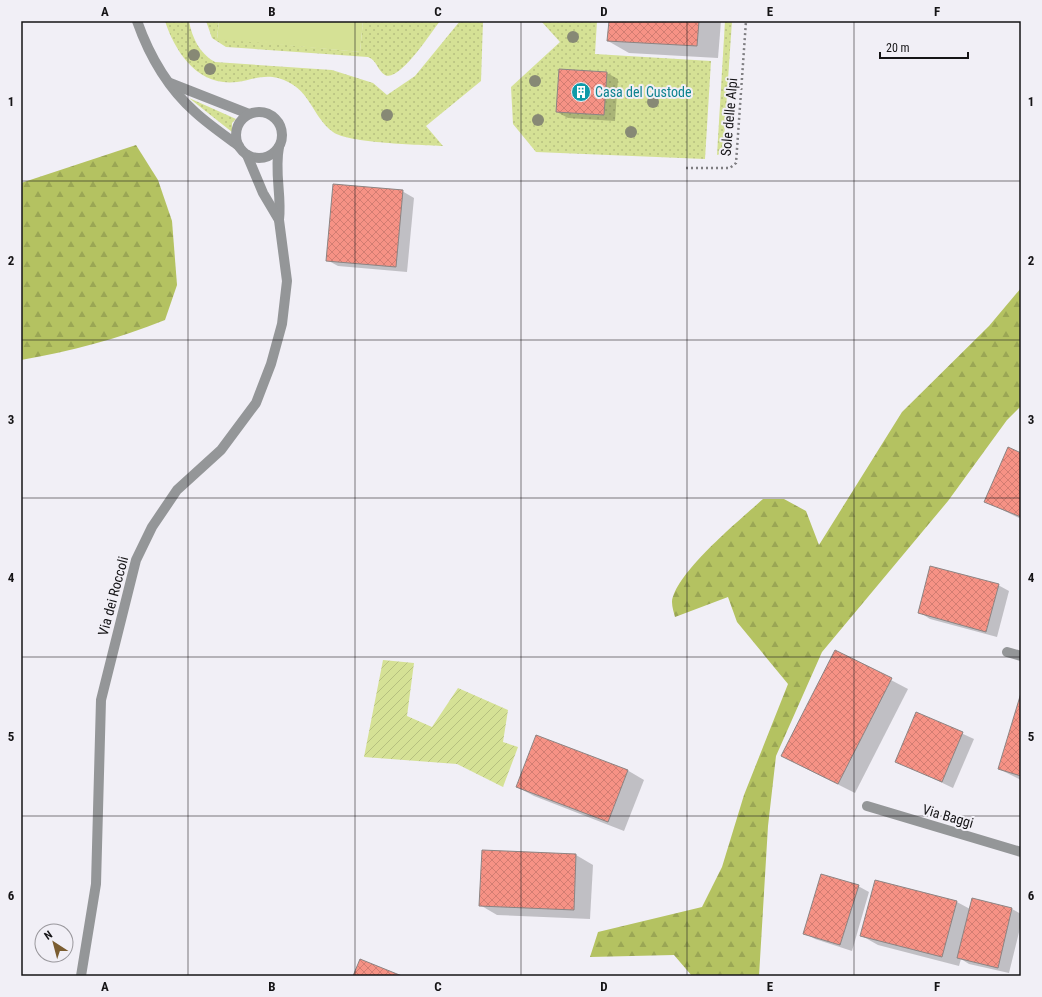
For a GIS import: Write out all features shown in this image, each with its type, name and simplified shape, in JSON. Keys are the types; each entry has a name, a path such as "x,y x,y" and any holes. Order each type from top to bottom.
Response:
{"street":[{"path":"137,21 145,44 168,82 194,112 239,146 247,155 261,158 274,153 279,148"},
{"path":"168,82 249,114 263,112 276,119 282,133 276,167 281,208 279,220"},
{"path":"239,146 236,139 238,124 249,114"},
{"name":"Via dei Roccoli","path":"81,976 96,884 101,700 136,560 152,528 177,490 221,450 256,403 271,364 282,324 287,281 279,220 263,193 247,155"},
{"path":"1006,652 1021,656"},
{"name":"Via Baggi","path":"867,806 1021,852"}],"path":[{"name":"Sole delle Alpi","path":"686,168 730,168 736,163 746,21"}],"green space":[{"path":"165,21 189,21 192,33 201,50 215,62 332,70 373,83 387,95 415,76 460,21 483,21 481,81 426,126 443,146 385,143 353,139 333,132 325,125 319,118 310,102 298,88 289,82 278,78 267,77 237,82 223,82 211,79 200,73 190,65 182,55 169,33"},
{"path":"206,21 219,21 217,38 360,52 363,21 440,21 423,45 406,64 391,75 385,75 373,60 368,57 226,47 212,38"},
{"path":"219,21 363,21 360,52 217,39"},
{"path":"541,21 597,21 595,54 711,61 705,159 536,152 513,124 511,87 560,42"},
{"path":"725,21 732,21 723,153 717,155"},
{"path":"189,98 236,119 232,123 232,132"},
{"path":"136,145 158,180 172,221 177,285 165,320 94,344 21,360 21,183"},
{"path":"1021,288 1021,406 1007,420 948,501 822,652 776,756 768,826 759,976 692,976 674,955 590,957 598,932 702,907 722,867 744,795 788,684 737,622 728,597 675,617 672,602 676,590 684,576 710,547 763,499 784,499 806,511 819,545 902,412 989,326"},
{"path":"383,660 414,663 407,716 432,727 458,688 508,710 503,742 518,747 503,787 457,764 364,757"}],"building":[{"path":"609,21 699,21 697,46 607,41"},
{"name":"Casa del Custode","path":"559,69 607,72 604,115 556,112"},
{"path":"333,184 403,190 396,267 326,261"},
{"path":"1008,447 1021,453 1021,517 984,502"},
{"path":"930,566 999,584 986,632 918,613"},
{"path":"835,650 892,678 838,784 781,756"},
{"path":"1021,693 1021,776 998,769"},
{"path":"916,712 963,732 942,782 895,762"},
{"path":"536,735 628,770 608,822 516,787"},
{"path":"482,850 576,854 574,910 479,906"},
{"path":"821,874 859,885 840,945 803,934"},
{"path":"875,880 957,901 942,957 860,936"},
{"path":"972,898 1012,908 998,968 957,958"},
{"path":"360,959 402,976 353,976"}],"place":[{"name":"Casa del Custode","path":"581,92"}]}
